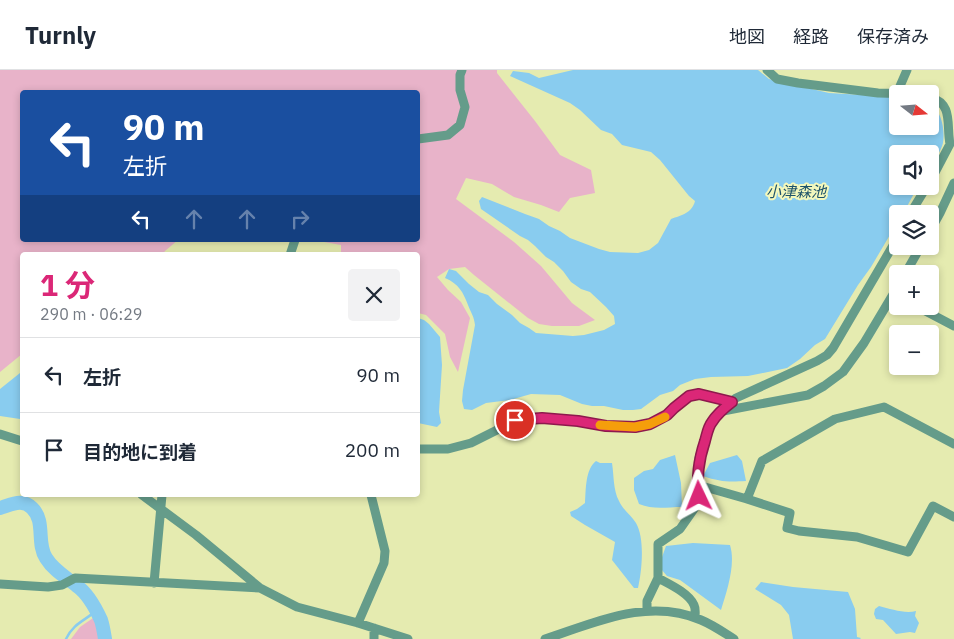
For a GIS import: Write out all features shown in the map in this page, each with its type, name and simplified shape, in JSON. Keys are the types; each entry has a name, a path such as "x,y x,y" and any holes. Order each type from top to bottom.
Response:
{"street":[{"path":"420,139 448,135 460,125 465,108 460,90 462,70"},
{"path":"767,70 777,79 889,93"},
{"path":"900,85 907,70"},
{"path":"939,102 942,103 946,111 950,144 939,165"},
{"path":"939,216 954,183"},
{"path":"647,611 647,601 658,578 658,544 680,529 694,509 699,496 699,458 711,423 720,411 736,398 827,355 833,348 889,252"},
{"path":"720,411 808,395 824,386 848,365 864,343 889,301"},
{"path":"933,315 954,326"},
{"path":"420,448 448,449 471,443 515,420 542,418 606,426 635,427 650,424 667,415 689,396 699,394 732,402"},
{"path":"748,499 762,461 835,419 884,408 954,444"},
{"path":"0,434 20,440"},
{"path":"698,485 790,513 787,528 857,537 908,552 933,506 954,517"},
{"path":"145,497 196,535 260,588 297,607 358,623 408,639"},
{"path":"154,582 162,497"},
{"path":"358,623 384,562 385,551 372,497"},
{"path":"658,578 681,591 690,600 695,606 695,618"},
{"path":"0,584 48,587 62,585 71,581 154,582 260,588"},
{"path":"545,639 565,636 624,614 666,611 695,618 714,626 734,639"},
{"path":"374,628 374,639"}],"shaded area":[{"path":"0,70 497,70 497,73 560,155 591,170 595,193 570,198 559,212 514,197 492,184 466,178 456,199 514,242 541,266 572,303 595,320 579,326 539,324 528,318 465,267 449,269 437,277 461,302 470,318 458,372 450,357 445,334 426,315 420,314 420,252 341,252 341,245 324,242 420,242 420,90 20,90 20,242 176,242 164,252 20,252 20,356 0,372"},
{"path":"96,616 101,639 71,639 80,627"}],"water":[{"name":"小津森池","path":"573,70 758,70 769,79 829,93 889,97 889,135 939,135 939,114 944,132 943,143 939,153 939,145 889,145 889,195 913,195 908,205 889,205 889,237 871,267 825,339 787,368 748,376 695,379 680,385 673,391 660,395 641,409 623,410 604,406 592,406 560,395 531,394 510,400 486,403 472,410 464,409 462,401 463,390 475,325 462,292 454,283 445,278 449,269 456,271 479,292 488,295 520,323 536,333 584,335 604,330 615,324 614,316 590,292 581,289 571,282 554,262 528,240 481,209 479,201 482,197 539,219 570,238 599,249 610,252 638,253 649,250 658,243 671,219 689,211 695,201 651,152 622,145 612,134 601,130 570,103 510,76 513,71 529,73 539,78"},
{"path":"420,319 429,324 440,337 442,365 439,412 441,423 437,427 420,423"},
{"path":"20,373 20,419 0,416 0,389"},
{"path":"675,455 681,483 682,507 655,508 639,504 634,490 634,478 644,471 653,469 660,460"},
{"path":"737,455 742,461 746,481 724,481 703,476 710,463"},
{"path":"596,461 612,463 617,497 639,529 642,555 638,588 634,588 612,560 615,542 571,516 570,512 585,503 588,475"},
{"path":"693,543 730,545 732,552 731,569 721,610 680,580 667,576 661,569 661,560 666,546"},
{"path":"761,582 848,592 855,609 857,637 861,638 793,639 789,615 781,605 755,589"},
{"path":"879,606 903,612 916,611 915,616 919,623 915,633 896,634 883,620 876,619 875,609"}],"waterway":[{"path":"0,508 20,503 24,503 32,508 39,519 43,552 46,558 56,570 81,589 88,597 101,620 105,639"},
{"path":"66,639 75,626 96,611"}],"slow traffic":[{"path":"600,425 635,427 650,424 665,417"}],"route":[{"path":"515,420 542,418 606,426 635,427 650,424 667,415 689,396 699,394 732,402 720,411 708,429 699,458 699,496"}]}
